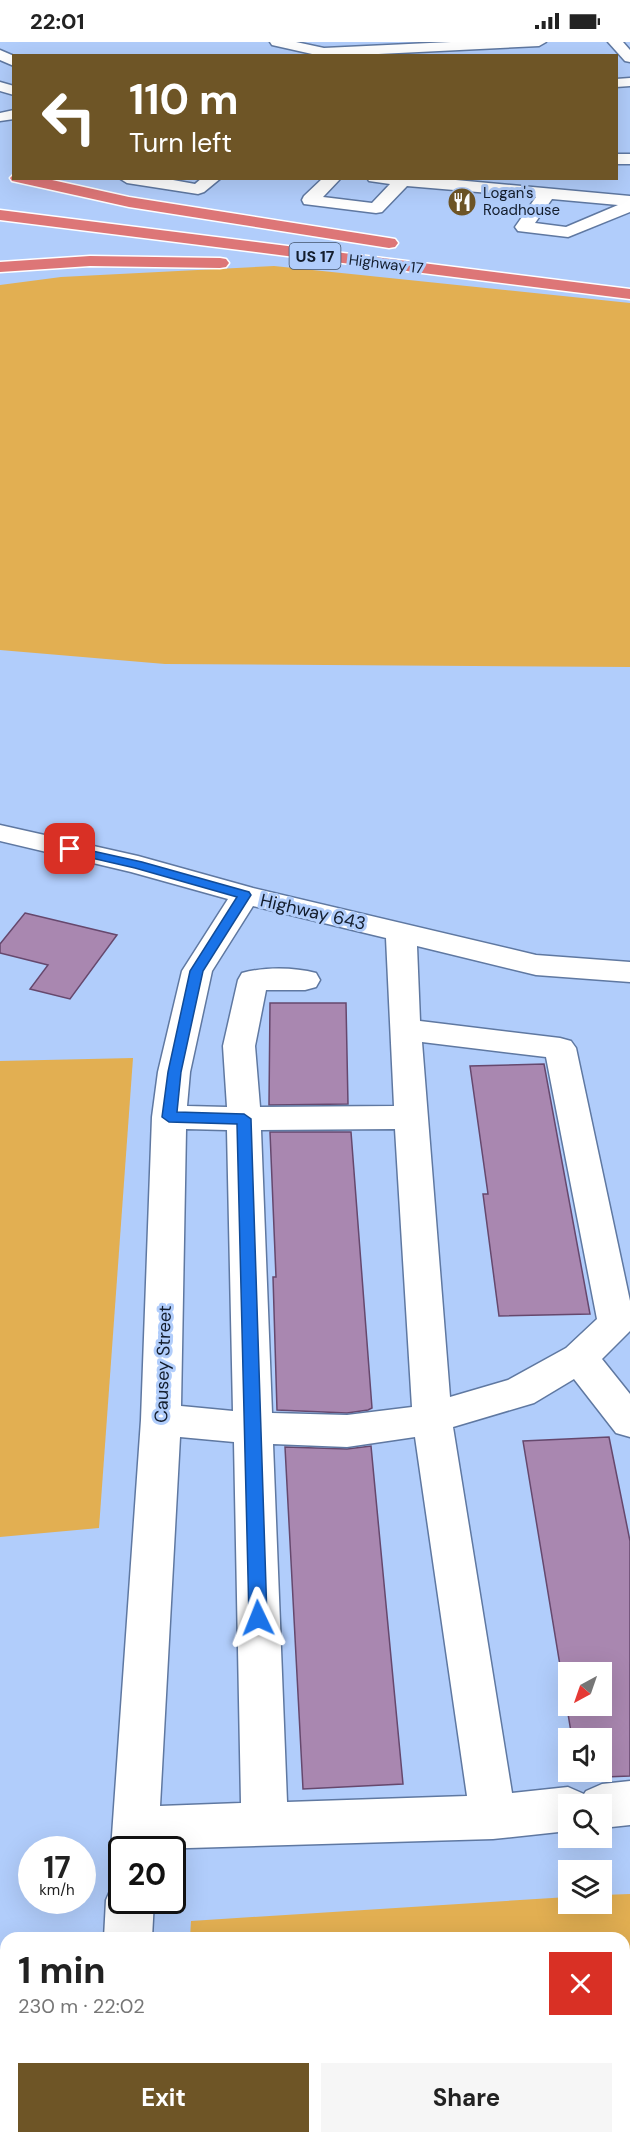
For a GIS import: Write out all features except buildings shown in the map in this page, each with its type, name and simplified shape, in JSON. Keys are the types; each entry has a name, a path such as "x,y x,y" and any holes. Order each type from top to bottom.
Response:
{"highway":[{"name":"Highway 17","path":"0,199 400,245 129,202 25,180"},
{"name":"Highway 17","path":"0,215 630,294"},
{"path":"265,249 384,255 630,284"},
{"path":"0,267 124,261 245,264 630,303"}],"street":[{"path":"277,42 324,52 539,42"},
{"path":"615,42 630,58"},
{"path":"296,54 310,50"},
{"path":"140,180 198,189 210,180"},
{"path":"331,180 310,200 376,208 403,180 630,201"},
{"path":"546,195 524,227 568,231 630,206"},
{"name":"Highway 643","path":"0,833 138,865 244,895 536,965 630,972"},
{"name":"Causey Street","path":"135,1836 161,1420 169,1117 174,1072 197,971 244,895"},
{"path":"401,932 405,1030 432,1418 493,1817"},
{"path":"265,1824 244,1119 239,1046 253,980 305,980"},
{"path":"161,1420 252,1428 347,1431 432,1418 520,1392 579,1358 616,1323 560,1048 405,1030"},
{"path":"169,1117 244,1119 411,1117"},
{"path":"579,1358 630,1422"},
{"path":"612,1805 630,1803"},
{"path":"161,1836 265,1824 493,1817 558,1810"},
{"path":"128,1932 129,1914"}],"shaded area":[{"path":"274,266 630,303 630,667 165,664 0,650 0,285 61,277"},
{"path":"133,1058 99,1528 0,1537 0,1061"},
{"path":"630,1894 630,1932 190,1932 191,1921 558,1898 558,1914 612,1914 612,1895"}],"place":[{"name":"Logan's Roadhouse","path":"462,202"}],"route":[{"path":"70,849 138,865 244,895 197,971 174,1072 169,1117 244,1119 258,1618"}]}
